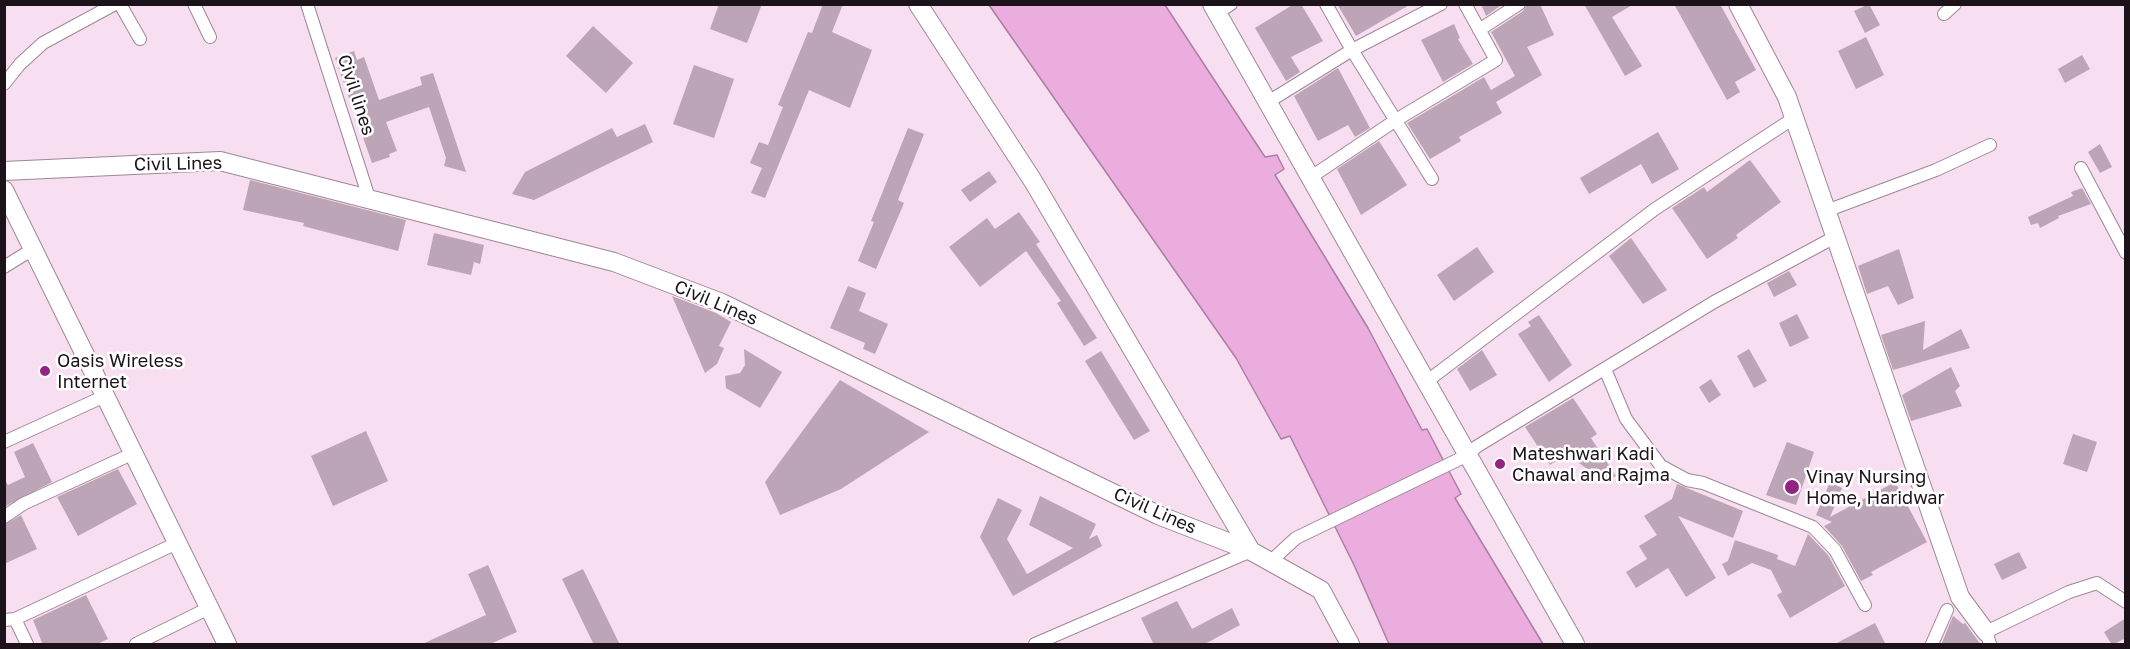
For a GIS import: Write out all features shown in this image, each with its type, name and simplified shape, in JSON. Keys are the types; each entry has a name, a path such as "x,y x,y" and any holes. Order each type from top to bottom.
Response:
{"street":[{"path":"4,84 20,64 43,43 115,4"},
{"path":"120,4 140,39"},
{"path":"194,4 210,37"},
{"name":"Civil lines","path":"307,4 369,198"},
{"path":"918,4 1033,181 1251,551 1035,645"},
{"path":"1326,4 1432,179"},
{"path":"1268,102 1352,50 1441,4"},
{"path":"1317,173 1396,120 1496,60 1465,4"},
{"path":"1479,30 1519,4"},
{"path":"1738,4 1787,97 1960,597 1988,638 2046,601 2097,583 2126,602"},
{"path":"1944,14 1955,4"},
{"path":"1220,7 1268,102 1426,382 1462,458 1575,645"},
{"path":"1426,382 1655,209 1794,118"},
{"path":"1826,211 1936,170 1990,146"},
{"name":"Civil Lines","path":"4,171 220,161 614,262 722,303 1158,516 1251,551 1321,590 1350,645"},
{"path":"2081,168 2126,253"},
{"path":"4,190 227,645"},
{"path":"1270,562 1296,538 1462,458 1714,302 1835,237"},
{"path":"4,267 33,249"},
{"path":"1605,369 1626,419 1660,466 1687,480 1703,483 1812,527 1835,550 1865,605"},
{"path":"4,442 105,396"},
{"path":"4,517 23,504 134,453"},
{"path":"27,645 10,620 177,543"},
{"path":"136,645 210,608"},
{"path":"1932,645 1947,610"}],"shaded area":[{"path":"989,5 1165,5 1265,157 1277,155 1284,169 1275,175 1368,328 1422,430 1427,429 1461,494 1455,498 1543,644 1389,644 1354,565 1290,436 1281,439 1236,358"}],"building":[{"path":"719,4 762,4 747,43 710,29"},
{"path":"823,4 843,4 832,32 872,50 850,108 809,90 765,198 751,193 762,168 750,163 759,142 768,145 783,107 778,105 808,32 812,33"},
{"path":"1294,4 1301,4 1323,41 1291,57 1300,72 1286,81 1255,28"},
{"path":"1337,4 1411,4 1356,36"},
{"path":"1481,4 1503,4 1486,16"},
{"path":"1527,4 1540,4 1554,35 1527,47 1542,75 1496,102 1502,113 1459,137 1461,141 1430,159 1407,123 1484,77 1491,90 1515,76 1491,32 1523,11"},
{"path":"1584,4 1634,4 1612,17 1642,66 1625,76"},
{"path":"1674,4 1720,4 1756,70 1735,82 1740,92 1727,100"},
{"path":"1869,4 1880,25 1865,33 1854,11"},
{"path":"1454,24 1460,38 1458,39 1473,64 1443,82 1421,40"},
{"path":"593,26 633,63 606,93 566,56"},
{"path":"1866,37 1884,75 1856,89 1838,51"},
{"path":"354,51 357,60 364,57 379,100 422,85 420,77 433,73 466,172 444,166 446,158 429,107 386,122 397,151 389,154 390,157 372,163 335,58"},
{"path":"2082,55 2090,69 2065,83 2058,69"},
{"path":"694,65 734,79 714,138 673,124"},
{"path":"1338,68 1370,128 1355,137 1348,125 1318,141 1294,96"},
{"path":"645,124 653,142 534,200 512,194 525,172 612,128 617,137"},
{"path":"908,128 924,134 898,200 904,203 876,269 858,261 874,222 871,221"},
{"path":"1658,132 1679,169 1652,184 1641,164 1589,194 1580,178"},
{"path":"1379,141 1407,185 1361,215 1337,169"},
{"path":"2100,144 2112,167 2100,173 2088,152"},
{"path":"1750,160 1781,202 1736,235 1738,238 1707,259 1672,208 1704,187 1707,192"},
{"path":"989,171 997,182 970,202 961,190"},
{"path":"250,180 406,220 398,251 303,226 304,223 243,210"},
{"path":"2082,188 2091,204 2058,216 2059,218 2040,228 2038,223 2031,225 2028,217 2073,196 2071,192"},
{"path":"1019,212 1040,242 1036,244 1097,338 1084,346 1057,303 1061,301 1026,251 980,287 949,247 987,218 995,229"},
{"path":"434,233 484,245 480,264 474,262 471,275 427,265"},
{"path":"1631,238 1667,290 1643,304 1609,256"},
{"path":"1477,247 1494,272 1454,301 1437,275"},
{"path":"1899,249 1914,298 1898,305 1888,286 1867,294 1858,266"},
{"path":"1789,271 1797,285 1774,297 1767,283"},
{"path":"848,286 866,293 859,311 888,324 875,354 863,349 865,343 830,328"},
{"path":"672,296 716,313 731,322 719,346 724,348 717,364 705,373"},
{"path":"1797,314 1809,338 1790,347 1779,323"},
{"path":"1539,315 1572,365 1549,382 1518,334 1531,326 1528,322"},
{"path":"1925,321 1923,350 1961,329 1970,348 1893,370 1881,335"},
{"path":"744,349 782,372 760,408 726,388 725,376 740,373 745,365"},
{"path":"1749,349 1767,381 1754,388 1737,356"},
{"path":"1482,350 1497,375 1470,391 1457,369"},
{"path":"1101,351 1150,431 1134,440 1085,361"},
{"path":"1951,367 1960,386 1955,391 1962,406 1911,421 1902,395"},
{"path":"1711,379 1721,395 1709,403 1699,387"},
{"path":"840,380 929,432 841,489 780,515 765,482"},
{"path":"1573,398 1597,434 1591,438 1616,476 1606,482 1566,454 1550,465 1525,427"},
{"path":"366,431 388,481 333,506 311,456"},
{"path":"2073,434 2097,442 2087,472 2063,464"},
{"path":"1787,442 1814,452 1796,505 1766,495"},
{"path":"33,443 52,482 4,507 4,478 8,485 25,477 14,452"},
{"path":"118,469 137,504 78,536 57,497"},
{"path":"1830,482 1842,488 1830,517 1895,482 1927,542 1871,572 1873,575 1861,581 1842,546 1824,526 1832,522 1816,515"},
{"path":"1677,484 1743,511 1733,538 1678,516 1716,578 1686,597 1668,568 1636,588 1626,572 1647,559 1639,546 1657,535 1644,516 1672,499"},
{"path":"1040,496 1096,524 1089,539 1097,535 1102,546 1013,596 980,537 998,498 1022,510 1007,539 1027,574 1073,548 1029,525"},
{"path":"21,515 37,549 4,564 4,525"},
{"path":"1808,534 1828,555 1845,586 1790,618 1777,595 1782,592 1771,570 1752,563 1728,576 1722,564 1728,561 1735,540 1778,555 1777,559 1795,566"},
{"path":"2019,552 2027,568 2002,580 1994,564"},
{"path":"488,565 517,632 488,645 420,645 486,615 468,574"},
{"path":"583,569 620,645 594,645 562,579"},
{"path":"86,595 108,639 95,645 43,645 33,620"},
{"path":"1177,601 1192,629 1232,608 1240,625 1203,645 1154,645 1141,618"},
{"path":"1953,616 1963,624 1965,623 1981,645 1941,645"},
{"path":"2126,618 2126,638 2112,645 2104,632"},
{"path":"1875,623 1886,645 1833,645"}],"place":[{"name":"Oasis Wireless Internet","path":"45,371"},
{"name":"Mateshwari Kadi Chawal and Rajma","path":"1500,464"},
{"name":"Vinay Nursing Home, Haridwar","path":"1792,487"}]}
